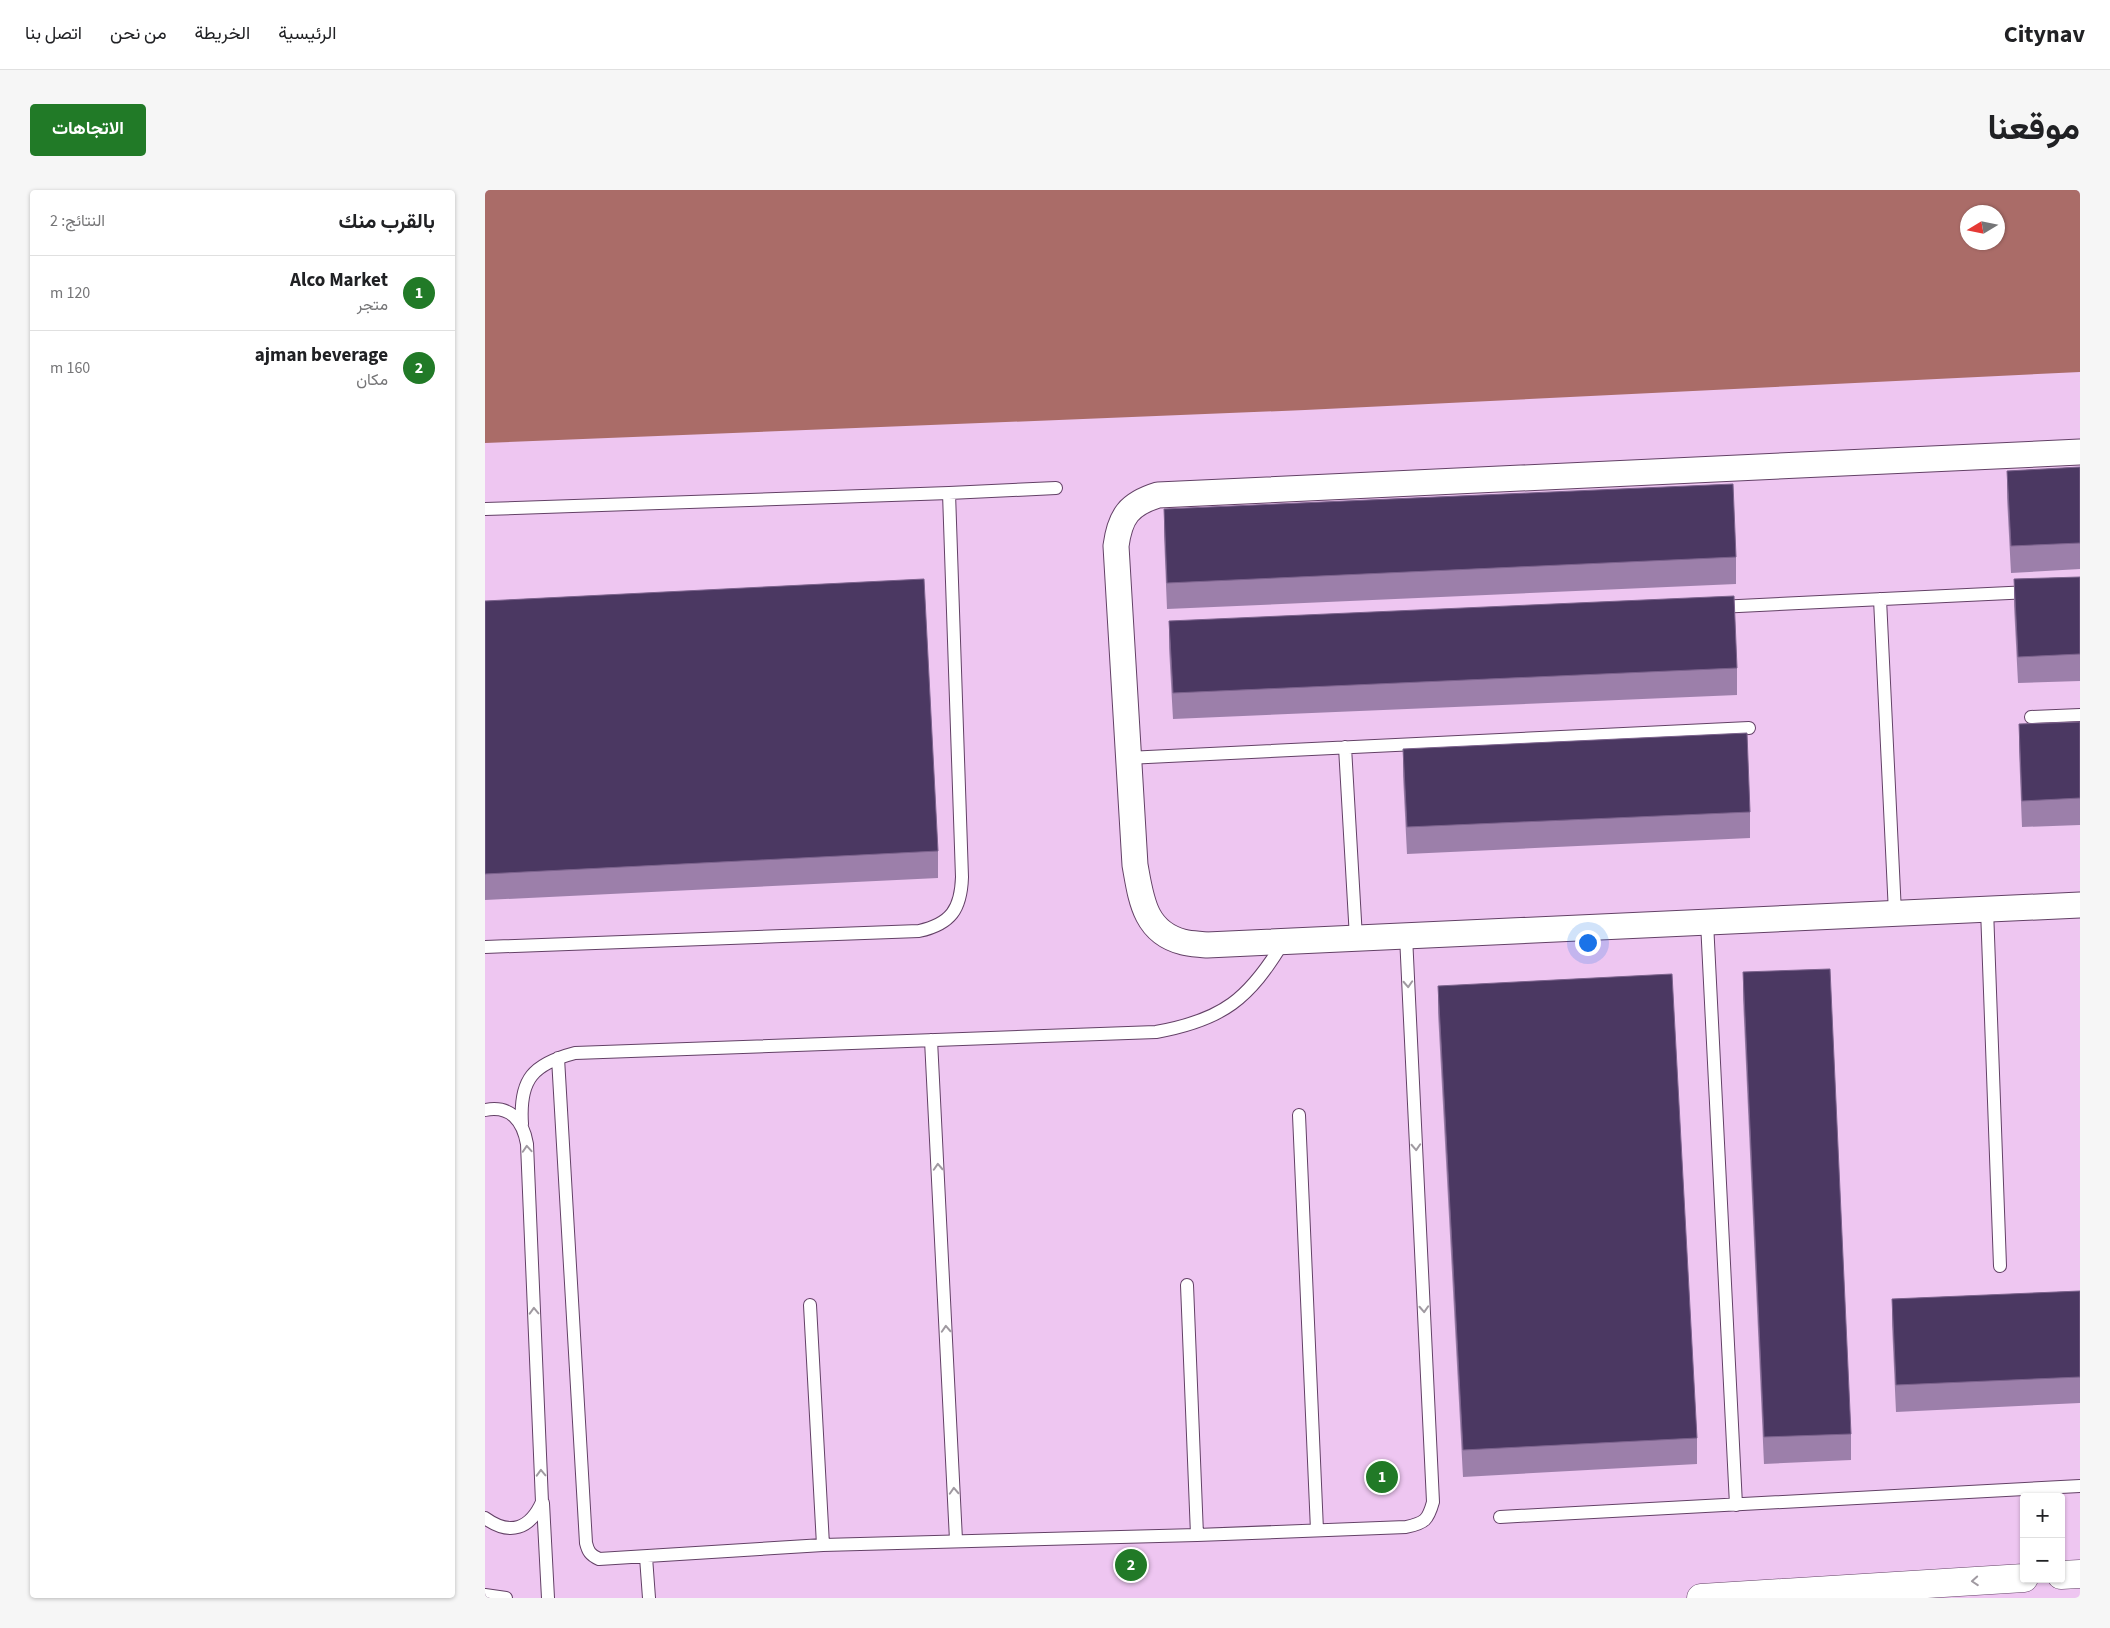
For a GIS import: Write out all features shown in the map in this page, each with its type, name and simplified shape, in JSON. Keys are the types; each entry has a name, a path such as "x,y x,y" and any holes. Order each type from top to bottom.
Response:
{"main road":[{"path":"2065,1575 2080,1574"},
{"path":"1701,1598 2020,1578"}],"street":[{"path":"2080,452 1159,495 1141,500 1127,512 1118,528 1116,546 1127,758 1135,865 1145,913 1161,931 1182,942 1207,945 2080,905"}],"lane":[{"path":"485,509 1056,488"},
{"path":"485,947 919,931 934,928 947,920 957,907 962,892 949,493"},
{"path":"1701,608 2042,591"},
{"path":"1880,599 1895,913"},
{"path":"2031,717 2080,715"},
{"path":"1127,758 1749,728"},
{"path":"1345,747 1356,938"},
{"path":"1987,909 2000,1266"},
{"path":"1707,922 1736,1505"},
{"path":"558,1058 586,1543 587,1550 592,1556 599,1559 823,1545 1197,1535 1406,1527 1420,1524 1429,1516 1433,1502 1433,1486 1405,936"},
{"path":"548,1598 527,1144 522,1124 521,1106 524,1090 532,1075 544,1064 575,1053 1156,1032 1189,1026 1219,1013 1246,993 1268,968 1284,941"},
{"path":"931,1040 956,1540"},
{"path":"485,1110 500,1110 513,1115 522,1124"},
{"path":"1299,1114 1317,1530"},
{"path":"1187,1285 1197,1535"},
{"path":"809,1305 823,1545"},
{"path":"1500,1517 2080,1486"},
{"path":"485,1518 494,1525 507,1529 521,1526 531,1520 543,1502"},
{"path":"647,1557 649,1598"},
{"path":"485,1595 505,1598"}],"shaded area":[{"path":"485,190 2080,190 2080,372 1305,410 485,443"}],"building":[{"path":"2080,467 2080,543 2011,546 2007,471"},
{"path":"1733,484 1736,557 1167,583 1164,509"},
{"path":"2080,577 2080,654 2018,657 2014,579"},
{"path":"924,579 938,851 485,874 485,601"},
{"path":"1734,596 1737,668 1173,693 1169,621"},
{"path":"2080,722 2080,798 2022,801 2019,724"},
{"path":"1747,733 1750,812 1407,827 1403,749"},
{"path":"1830,969 1851,1434 1764,1437 1743,972"},
{"path":"1672,974 1697,1438 1463,1450 1438,986"},
{"path":"2080,1291 2080,1377 1896,1385 1892,1299"}],"place":[{"name":"Alco Market","path":"1382,1477"},
{"name":"ajman beverage","path":"1131,1565"}]}
